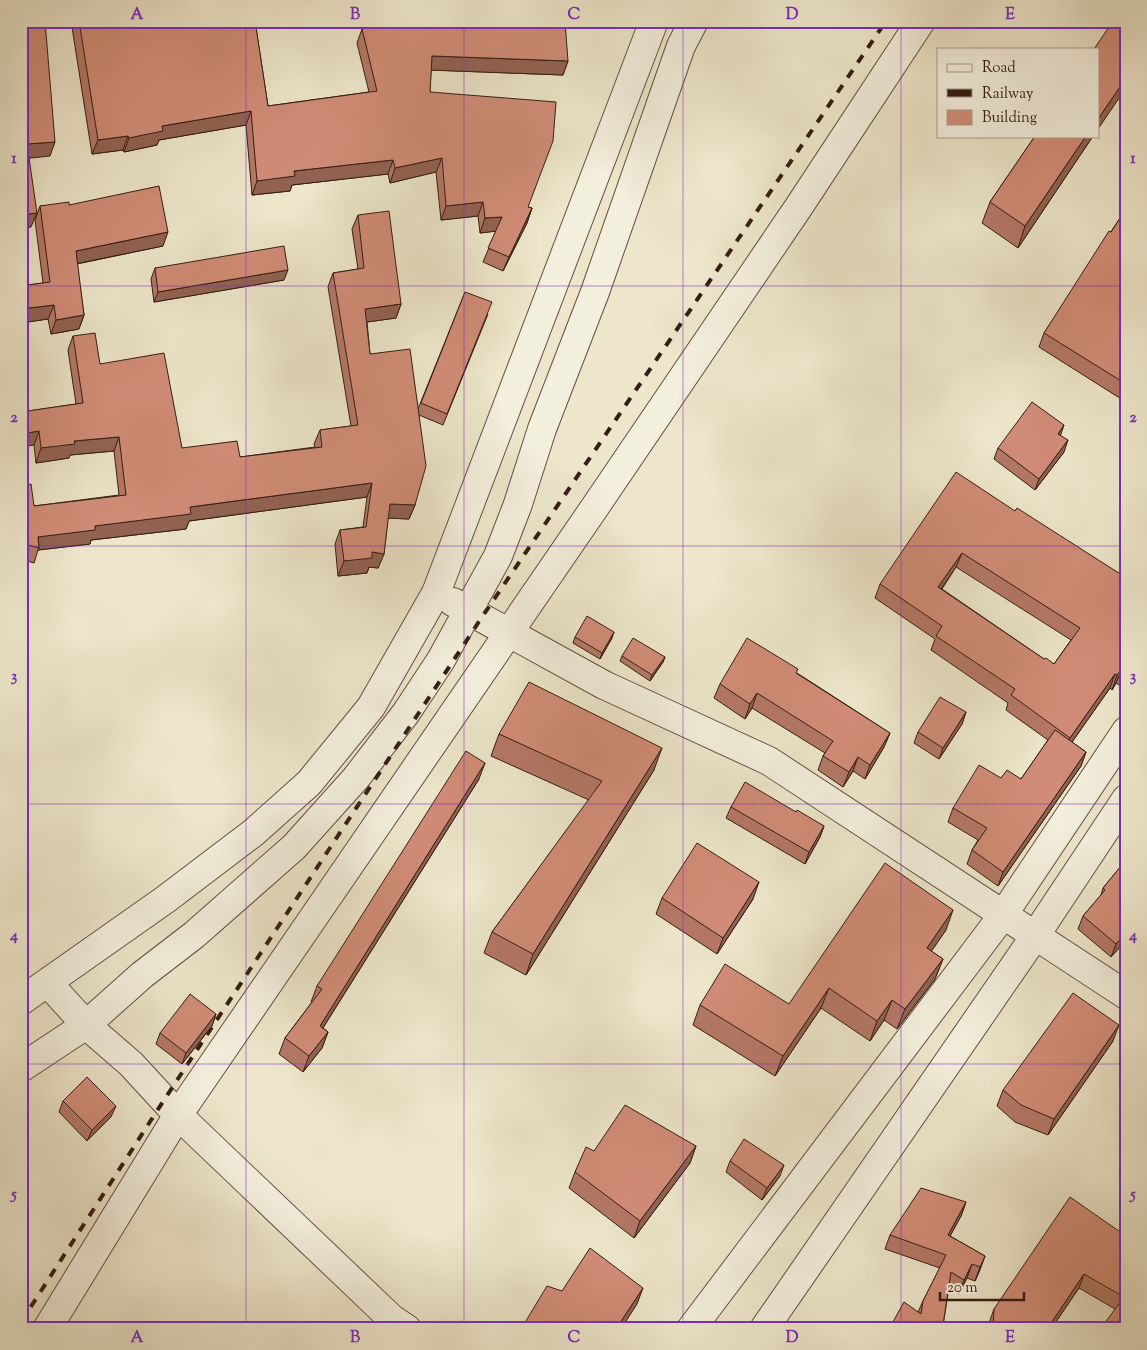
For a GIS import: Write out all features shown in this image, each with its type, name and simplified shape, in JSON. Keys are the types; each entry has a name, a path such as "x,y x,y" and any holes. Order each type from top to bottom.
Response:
{"street":[{"path":"21,1001 166,899 245,839 309,783 371,707 436,593 654,21"},
{"path":"21,1068 86,1025 142,975 194,935 294,847 356,778 406,713 441,660 498,556 518,504 542,428 595,292 681,46 694,21"},
{"path":"46,1329 178,1116 798,208 921,21"},
{"path":"436,593 604,685 769,761 1126,995"},
{"path":"691,1329 1003,915 1126,731"},
{"path":"764,1329 1035,936 1126,800"},
{"path":"48,983 86,1025 131,1064 178,1116 392,1320 407,1329"}],"building":[{"path":"21,21 45,21 55,142 27,144 37,213 21,215"},
{"path":"79,21 255,21 268,106 377,91 362,29 395,21 565,21 568,61 432,56 430,92 556,102 553,141 528,207 532,208 509,257 488,248 502,217 485,218 483,202 446,206 442,158 395,168 393,160 294,171 295,176 257,181 251,111 162,126 163,131 129,138 128,136 98,140"},
{"path":"1113,21 1126,21 1126,78 1100,116 1100,48 1095,48"},
{"path":"1034,138 1085,138 1025,226 990,202"},
{"path":"159,186 168,232 76,251 84,315 56,320 54,305 21,309 21,286 50,282 40,206 69,202 69,205"},
{"path":"1126,209 1126,384 1044,333 1109,231 1111,232"},
{"path":"389,211 401,304 365,309 370,354 410,349 426,466 415,505 390,504 384,554 372,552 372,558 344,561 340,530 366,527 372,483 190,507 191,514 95,526 95,530 38,537 39,548 21,543 21,486 31,484 34,506 126,495 119,437 74,441 75,444 41,448 39,431 21,434 21,412 83,403 73,336 95,333 100,364 164,353 182,448 237,441 240,457 322,447 320,430 358,425 333,273 364,268 358,215"},
{"path":"284,246 288,270 158,292 155,268"},
{"path":"465,292 492,302 447,414 421,403"},
{"path":"1032,402 1064,425 1058,434 1068,440 1039,479 998,448"},
{"path":"956,472 1015,511 1017,508 1126,576 1126,671 1122,669 1117,675 1115,674 1070,738 1011,695 1015,689 936,636 942,626 880,584","holes":["962,553 1080,628 1054,664 938,587"]},
{"path":"587,616 614,632 602,653 575,637"},
{"path":"633,638 665,657 652,675 622,656"},
{"path":"747,638 798,669 796,673 890,733 870,765 858,757 849,772 823,756 833,741 757,693 750,704 720,684"},
{"path":"529,682 662,748 533,954 492,932 602,781 499,734"},
{"path":"940,697 966,712 943,748 918,732"},
{"path":"1055,730 1086,752 1003,872 972,850 987,828 953,808 979,765 1001,778 1007,770 1021,779"},
{"path":"466,751 485,763 320,1026 328,1032 309,1056 285,1038 322,989 317,986"},
{"path":"745,782 824,826 809,852 731,807"},
{"path":"697,843 759,882 723,938 662,898"},
{"path":"1126,860 1126,933 1116,944 1083,916 1105,890 1103,888"},
{"path":"885,863 953,910 927,948 943,959 905,1009 892,1000 877,1021 829,988 783,1056 700,1005 725,964 789,1004"},
{"path":"1073,993 1119,1025 1054,1119 1021,1105 1003,1090"},
{"path":"190,994 216,1014 186,1053 160,1033"},
{"path":"87,1077 116,1106 92,1130 63,1101"},
{"path":"625,1105 696,1146 640,1221 575,1172 586,1147 594,1151"},
{"path":"744,1139 784,1165 767,1188 730,1161"},
{"path":"921,1188 966,1202 948,1235 985,1256 980,1267 972,1264 964,1280 951,1272 941,1329 889,1329 904,1302 921,1314 923,1301 946,1255 890,1235"},
{"path":"1070,1197 1126,1236 1126,1329 1101,1328 1124,1297 1084,1274 1047,1329 993,1329 994,1309"},
{"path":"590,1248 643,1288 616,1329 521,1329 547,1286 562,1291"}],"railway":[{"path":"21,1322 164,1100 482,617 886,21"}]}
